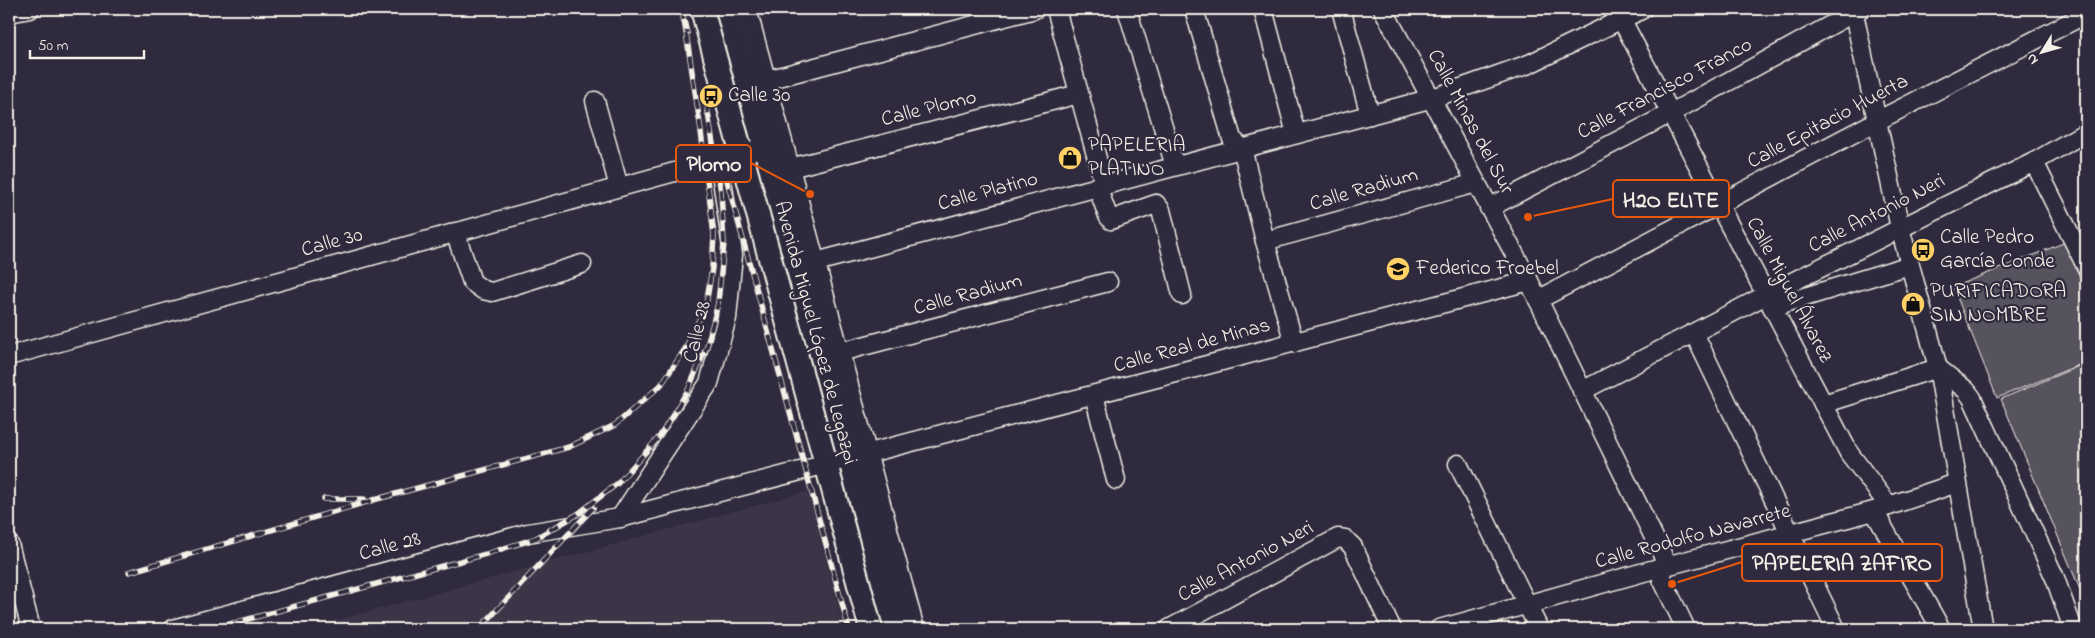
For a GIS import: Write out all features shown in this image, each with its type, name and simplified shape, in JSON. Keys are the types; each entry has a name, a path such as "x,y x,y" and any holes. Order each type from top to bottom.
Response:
{"main road":[{"name":"Avenida Miguel López de Legazpi","path":"702,9 871,629"},
{"name":"Avenida Miguel López de Legazpi","path":"727,9 774,144 859,457 896,629"}],"street":[{"path":"9,13 30,9"},
{"name":"Avenida Miguel López de Legazpi","path":"747,9 767,80 774,144 790,168 840,352 859,457 915,629"},
{"path":"767,80 1035,9"},
{"path":"1056,9 1080,94 1108,216 1111,220 1156,204 1161,210 1182,295"},
{"path":"1127,9 1175,166"},
{"path":"1194,9 1232,139 1242,148 1265,241 1294,343"},
{"path":"1263,9 1296,134"},
{"path":"1341,9 1370,114"},
{"name":"Calle Minas del Sur","path":"1383,9 1529,281 1664,558 1662,579 1686,629"},
{"name":"Calle Platino","path":"816,262 1432,98 1529,64 1619,14 1644,9"},
{"path":"1856,10 1900,228 1938,368 1983,629"},
{"name":"Calle Francisco Franco","path":"1489,208 1671,113 1856,10"},
{"name":"Calle Miguel Álvarez","path":"1619,14 1849,453 1882,508 1941,629"},
{"name":"Calle Epitacio Huerta","path":"1538,300 1877,121 2086,14"},
{"name":"Calle Plomo","path":"790,168 1080,94"},
{"path":"595,102 619,187"},
{"name":"Calle Antonio Neri","path":"1582,392 1694,333 1769,301 1900,228 2034,162 2086,132"},
{"name":"Calle 30","path":"9,356 774,144"},
{"name":"Calle 28","path":"620,518 709,383 727,318 733,255 719,159"},
{"path":"2034,162 2086,266"},
{"name":"Calle Radium","path":"1265,241 1476,183"},
{"path":"455,232 472,282 483,290 492,292 582,264"},
{"path":"1769,301 1910,265"},
{"name":"Calle Real de Minas","path":"826,465 1529,281"},
{"name":"Calle Radium","path":"840,352 1108,282"},
{"path":"1694,333 1836,629"},
{"path":"1823,404 1938,368"},
{"path":"1938,368 1966,390 1972,398 2055,578 2072,629"},
{"path":"1094,396 1116,480"},
{"path":"1458,464 1539,629"},
{"name":"Calle 28","path":"173,629 528,533 620,518 826,465"},
{"name":"Calle Rodolfo Navarrete","path":"1439,629 1662,567 1790,534 1882,508 1957,483"},
{"name":"Calle Antonio Neri","path":"1169,629 1338,538 1345,539 1353,547 1392,629"},
{"path":"9,544 32,629"}],"shaded area":[{"path":"808,491 844,629 333,629 331,622"}],"building":[{"path":"2066,242 2086,293 2086,362 1997,398 1953,287"},
{"path":"2086,363 2086,604 2001,399"}],"railway":[{"path":"681,9 687,33"},
{"path":"129,572 377,499 569,447 615,425 661,385 685,349 706,305 712,268 714,235 685,26"},
{"path":"212,629 486,554 536,538 578,514 618,483 660,436 688,390 707,346 718,303 724,243 721,192 706,101"},
{"path":"723,166 849,629"},
{"path":"324,499 364,499"},
{"path":"481,627 593,508"}],"place":[{"name":"Calle 30","path":"711,96"},
{"name":"PAPELERIA PLATINO","path":"1070,158"},
{"name":"Plomo","path":"810,194"},
{"name":"H2O ELITE","path":"1528,217"},
{"name":"Calle Pedro García Conde","path":"1923,250"},
{"name":"Federico Froebel","path":"1398,269"},
{"name":"PURIFICADORA SIN NOMBRE","path":"1913,304"},
{"name":"PAPELERIA ZAFIRO","path":"1672,584"}]}
